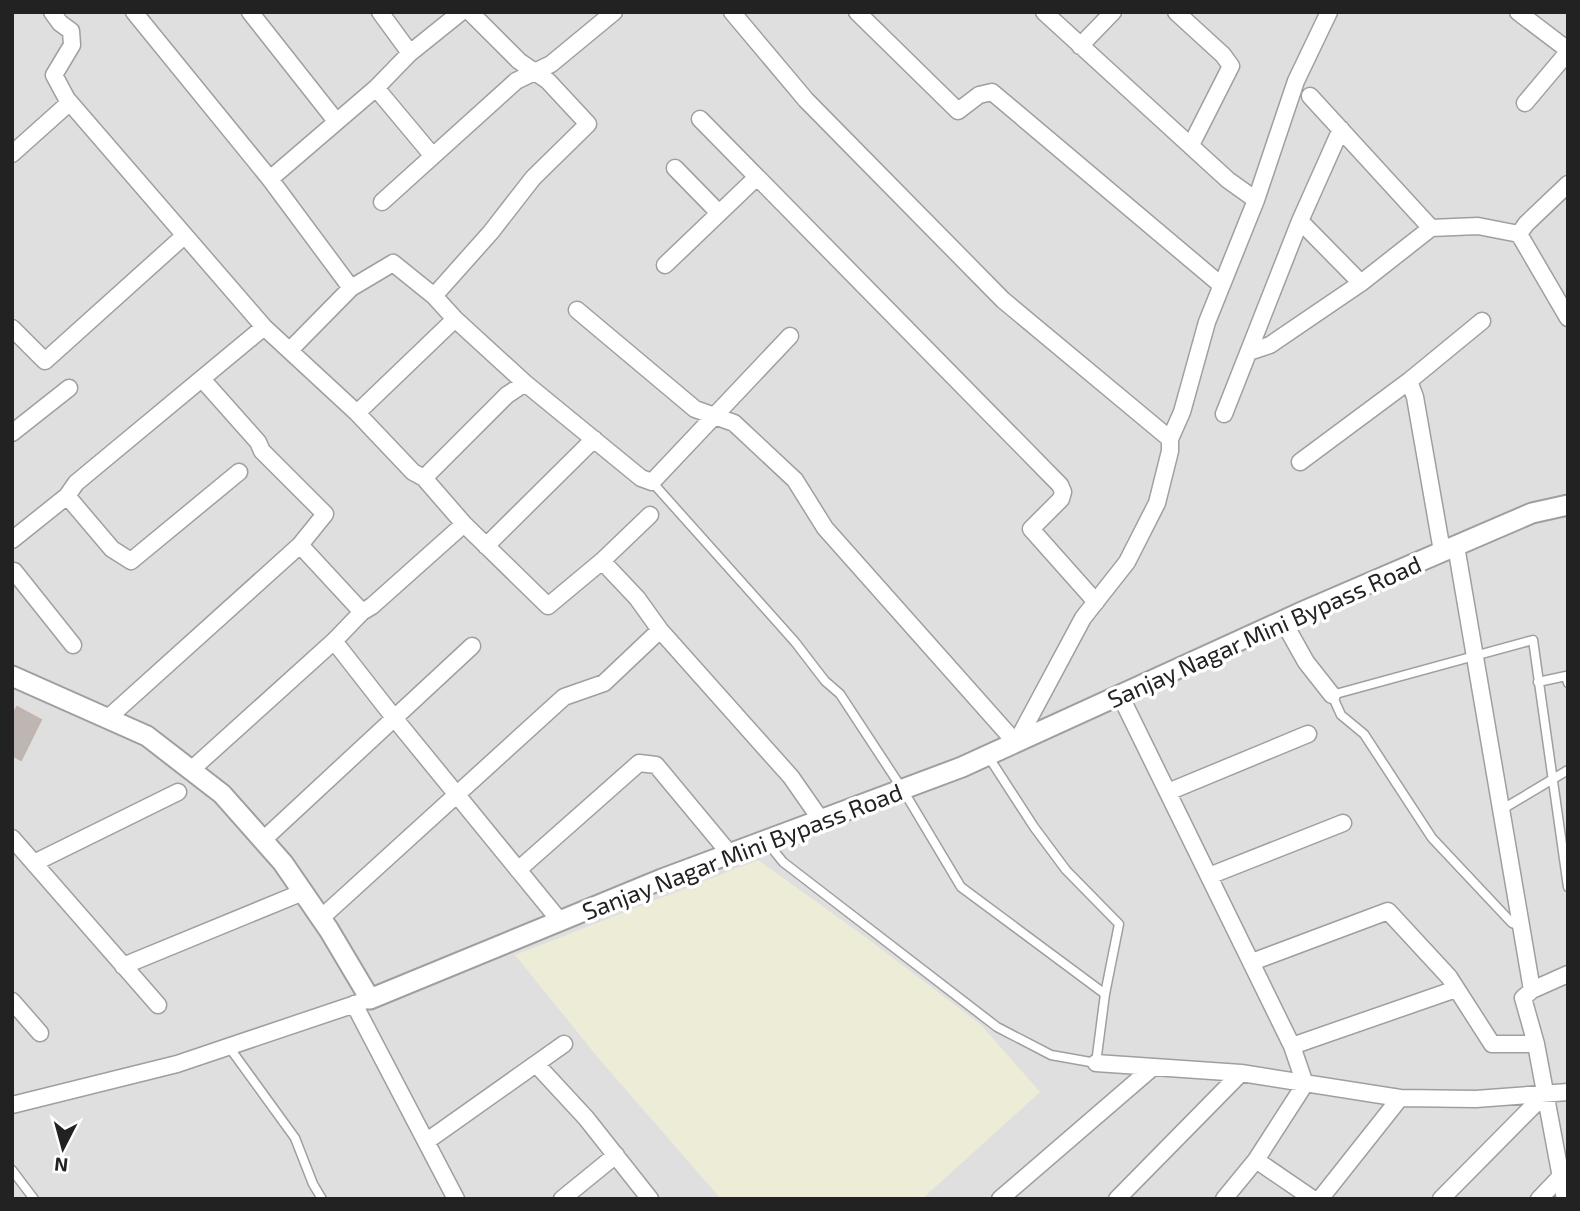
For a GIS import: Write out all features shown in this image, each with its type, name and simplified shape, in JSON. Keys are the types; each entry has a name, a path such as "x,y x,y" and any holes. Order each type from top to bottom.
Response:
{"street":[{"path":"12,154 69,103 54,75 72,46 71,31 60,23 52,12"},
{"path":"134,12 270,178 351,288"},
{"path":"250,12 336,121"},
{"path":"380,12 410,54"},
{"path":"270,178 461,12"},
{"path":"434,296 491,232 533,177 588,124 548,81 519,61 470,12"},
{"path":"382,202 516,81 551,64 614,12"},
{"path":"732,12 806,100 1003,300 1170,439"},
{"path":"857,12 958,111 979,95 992,92 1221,285"},
{"path":"1044,12 1228,180 1256,200"},
{"path":"1080,46 1113,12"},
{"path":"1176,12 1223,55 1231,66 1191,145"},
{"path":"1518,12 1568,51 1525,103"},
{"path":"578,310 695,409 734,423 795,480 825,528 1016,743 1083,618 1126,562 1157,503 1170,451 1170,439 1182,412 1207,321 1256,200 1296,81 1327,13"},
{"path":"376,88 432,155"},
{"path":"1310,96 1431,228"},
{"path":"66,98 264,327 356,413 413,472 424,478 464,524 548,606 602,561 650,515"},
{"path":"700,119 1060,485 1063,492 1061,499 1031,529 1096,602"},
{"path":"1224,414 1300,221 1341,129"},
{"path":"676,168 719,213"},
{"path":"665,265 757,177"},
{"path":"1519,234 1568,184"},
{"path":"1300,221 1361,283"},
{"path":"1249,352 1270,345 1361,283 1431,228 1478,226 1519,234 1568,318"},
{"path":"12,328 45,361 184,236"},
{"path":"290,350 351,288 393,263 434,296 455,319 525,383 641,478 652,482 790,336"},
{"path":"356,413 455,319"},
{"path":"1300,462 1409,381 1482,321"},
{"path":"12,540 67,496 76,483 264,327"},
{"path":"108,718 300,545 325,514 262,451 258,442 202,379"},
{"path":"1409,381 1415,397 1475,656 1532,990"},
{"path":"424,478 507,395 525,383"},
{"path":"12,433 69,388"},
{"path":"486,546 594,439"},
{"path":"67,496 112,549 131,561 239,472"},
{"name":"Sanjay Nagar Mini Bypass Road","path":"362,1002 730,854 988,756 1283,621 1532,513 1568,505"},
{"path":"191,770 334,641 362,612 464,524"},
{"path":"300,545 362,612"},
{"path":"602,561 638,598 660,629 791,776 821,820"},
{"path":"13,570 73,645"},
{"path":"1283,621 1307,662 1332,695"},
{"path":"321,918 564,697 604,682 660,629"},
{"path":"334,641 560,921"},
{"path":"262,840 471,646"},
{"path":"12,676 147,736 222,794 283,863 321,918 457,1199"},
{"path":"1120,695 1292,1046 1305,1084"},
{"path":"1168,792 1308,734"},
{"path":"518,870 639,763 656,765 730,854"},
{"path":"34,863 178,792"},
{"path":"1209,876 1343,823"},
{"path":"12,838 158,1005"},
{"path":"123,966 303,892"},
{"path":"1252,962 1388,911 1449,977 1492,1044 1536,1044"},
{"path":"1565,1199 1565,1176 1523,998 1532,990 1568,974"},
{"path":"1292,1046 1456,989"},
{"path":"12,1001 40,1033"},
{"path":"12,1105 177,1064 362,1002"},
{"path":"427,1141 564,1044"},
{"path":"1096,1063 1241,1073 1400,1098 1476,1100 1568,1092"},
{"path":"536,1064 586,1118 650,1199"},
{"path":"1000,1199 1152,1068"},
{"path":"1117,1199 1241,1073"},
{"path":"1224,1199 1256,1160 1305,1084"},
{"path":"1443,1198 1546,1093"},
{"path":"1320,1199 1400,1098"},
{"path":"562,1199 616,1155"},
{"path":"1256,1160 1313,1199"},
{"path":"1539,1199 1565,1176"}],"lane":[{"path":"652,482 839,694 961,887 1105,994"},
{"path":"1523,927 1512,923 1432,838 1364,734 1341,715 1332,695 1533,640 1568,887"},
{"path":"1538,682 1566,676 1568,683"},
{"path":"766,841 783,862 997,1027 1051,1055 1096,1063 1105,994 1119,924 1066,870 1034,827 988,756"},
{"path":"1501,810 1568,770"},
{"path":"229,1046 295,1138 313,1184 322,1199"},
{"path":"12,1170 34,1199"}],"shaded area":[{"path":"12,12 1568,12 1568,1199 12,1199"}],"green space":[{"path":"758,860 980,1024 1040,1092 922,1199 721,1199 600,1060 515,955"}],"building":[{"path":"17,707 41,720 21,760 12,755 12,716"}]}
